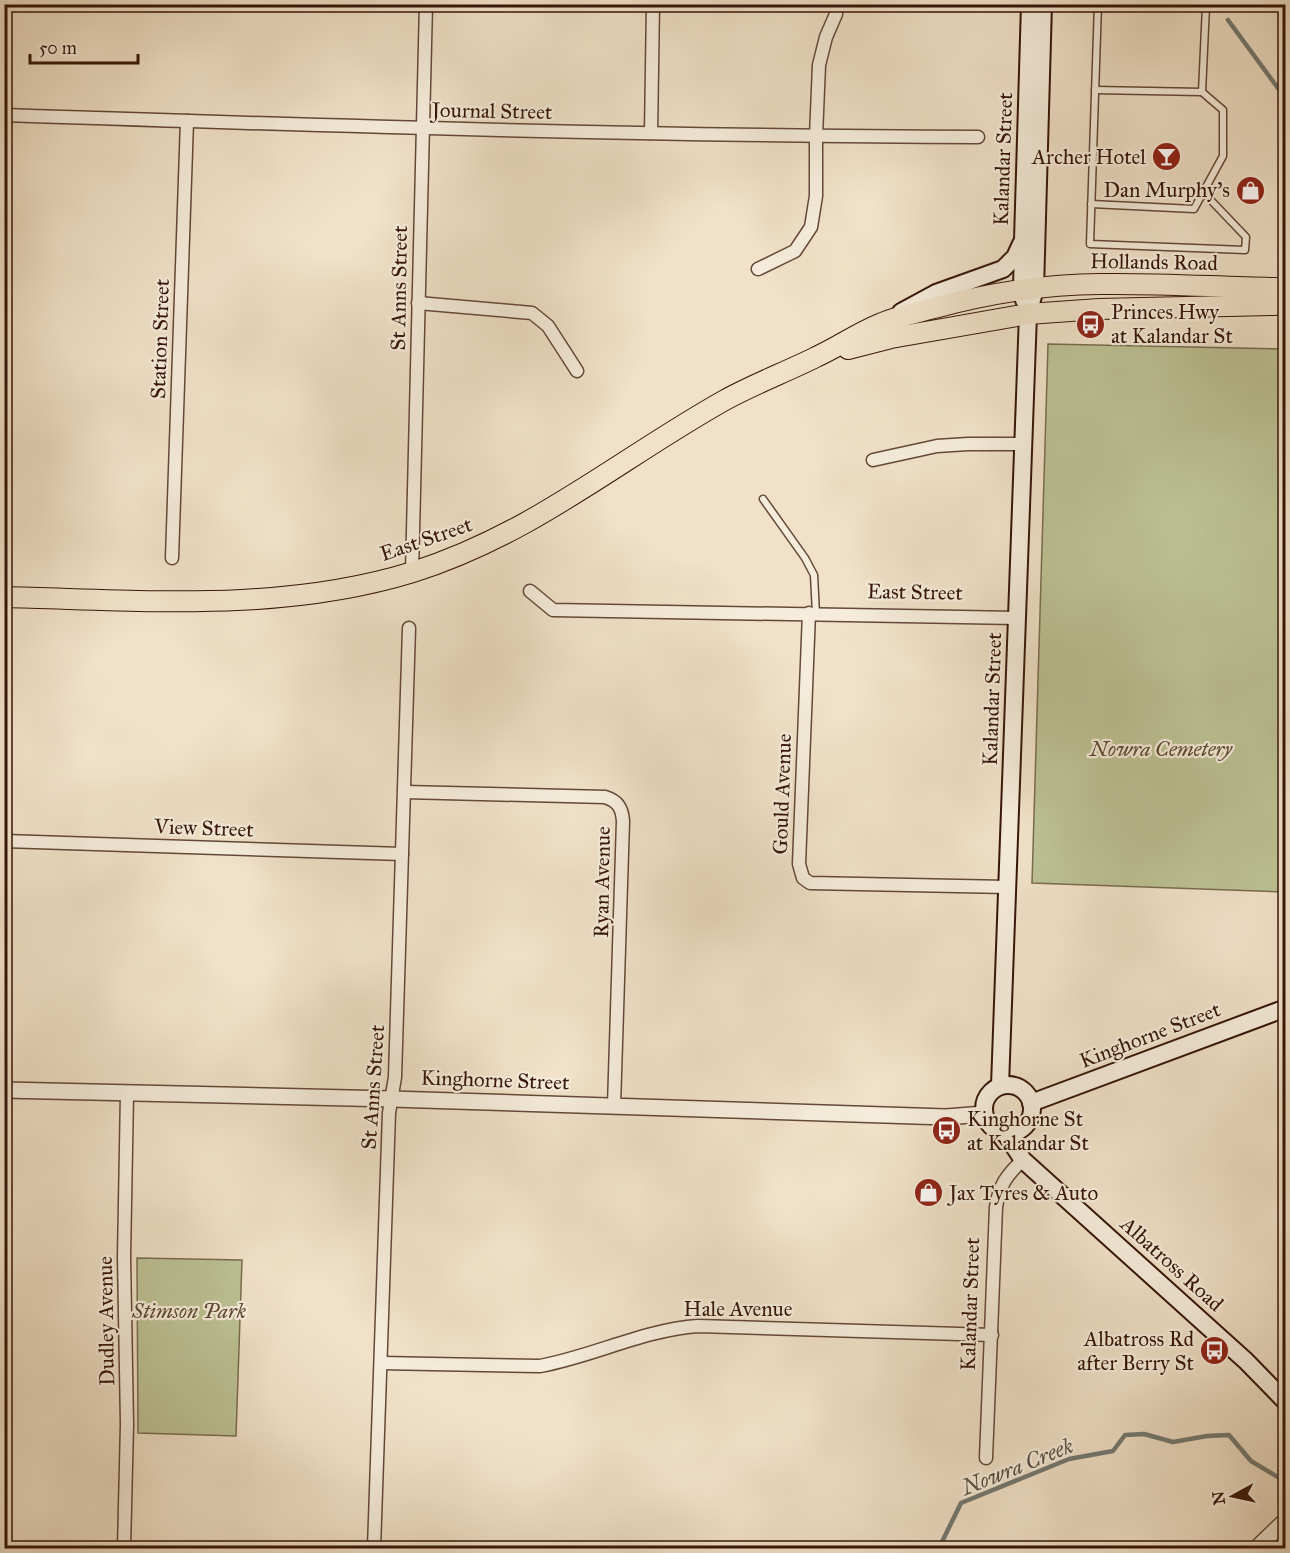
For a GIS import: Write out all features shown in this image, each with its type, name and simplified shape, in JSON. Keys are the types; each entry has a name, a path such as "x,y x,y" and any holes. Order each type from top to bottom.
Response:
{"highway":[{"name":"Hollands Road","path":"1029,290 1099,284 1275,288 1286,291"},
{"name":"East Street","path":"4,597 180,601 262,600 344,589 412,572 475,549 527,524 725,400 815,358 882,323 957,302 1029,290"},
{"name":"Hollands Road","path":"1028,314 1099,309 1274,305 1286,302"},
{"name":"East Street","path":"815,358 891,339 1028,314"}],"main road":[{"name":"Kalandar Street","path":"1029,290 1023,240 1030,4"},
{"name":"Kalandar Street","path":"1000,1086 1022,444 1043,4"},
{"path":"882,323 936,293 1003,268 1015,257 1023,240"},
{"name":"Kinghorne Street","path":"1030,1103 1286,1008"},
{"path":"1000,1086 1015,1086 1028,1096 1030,1103 1030,1116 1023,1127 1011,1133 1005,1133 992,1127 984,1114 988,1094 1000,1086"},
{"name":"Albatross Road","path":"1005,1133 1023,1160 1246,1361 1286,1402"}],"street":[{"name":"St Anns Street","path":"412,572 426,4"},
{"path":"651,133 653,4"},
{"path":"758,269 795,251 811,227 816,196 819,65 826,37 836,14"},
{"name":"Journal Street","path":"4,116 423,129 978,137"},
{"name":"Station Street","path":"172,558 187,121"},
{"path":"418,303 532,313 548,326 577,371"},
{"path":"873,460 937,446 1022,444"},
{"name":"East Street","path":"530,591 553,610 1017,618"},
{"name":"Gould Avenue","path":"812,614 799,864 802,878 810,883 1007,888"},
{"name":"St Anns Street","path":"374,1548 389,1113 395,1085 409,628"},
{"name":"Ryan Avenue","path":"405,792 605,797 617,802 622,809 614,1106"},
{"name":"View Street","path":"4,841 402,854"},
{"name":"Kinghorne Street","path":"4,1090 392,1099 946,1117 984,1114"},
{"name":"Dudley Avenue","path":"124,1548 127,1424 124,1257 127,1093"},
{"name":"Kalandar Street","path":"986,1458 998,1192 1004,1179 1023,1160"},
{"name":"Hale Avenue","path":"381,1363 540,1366 560,1362 651,1333 698,1326 992,1335"},
{"path":"1257,1548 1285,1520"}],"lane":[{"path":"1098,4 1090,244 1245,250 1246,237 1204,193"},
{"path":"1203,92 1206,6"},
{"path":"1091,204 1194,209 1223,156 1223,110 1203,92 1095,90"},
{"path":"763,499 805,558 814,575 812,614"}],"green space":[{"name":"Nowra Cemetery","path":"1048,344 1285,349 1285,892 1032,883"},
{"name":"Stimson Park","path":"137,1258 242,1260 236,1436 138,1433"}],"waterway":[{"path":"1228,20 1283,95 1286,103"},
{"name":"Nowra Creek","path":"939,1548 961,1503 1069,1459 1113,1451 1125,1435 1144,1434 1173,1442 1229,1435 1251,1461 1286,1482"}],"place":[{"name":"Archer Hotel","path":"1167,157"},
{"name":"Dan Murphy's","path":"1251,190"},
{"name":"Princes Hwy at Kalandar St","path":"1090,324"},
{"name":"Kinghorne St at Kalandar St","path":"946,1131"},
{"name":"Jax Tyres & Auto","path":"928,1193"},
{"name":"Albatross Rd after Berry St","path":"1215,1351"}]}
